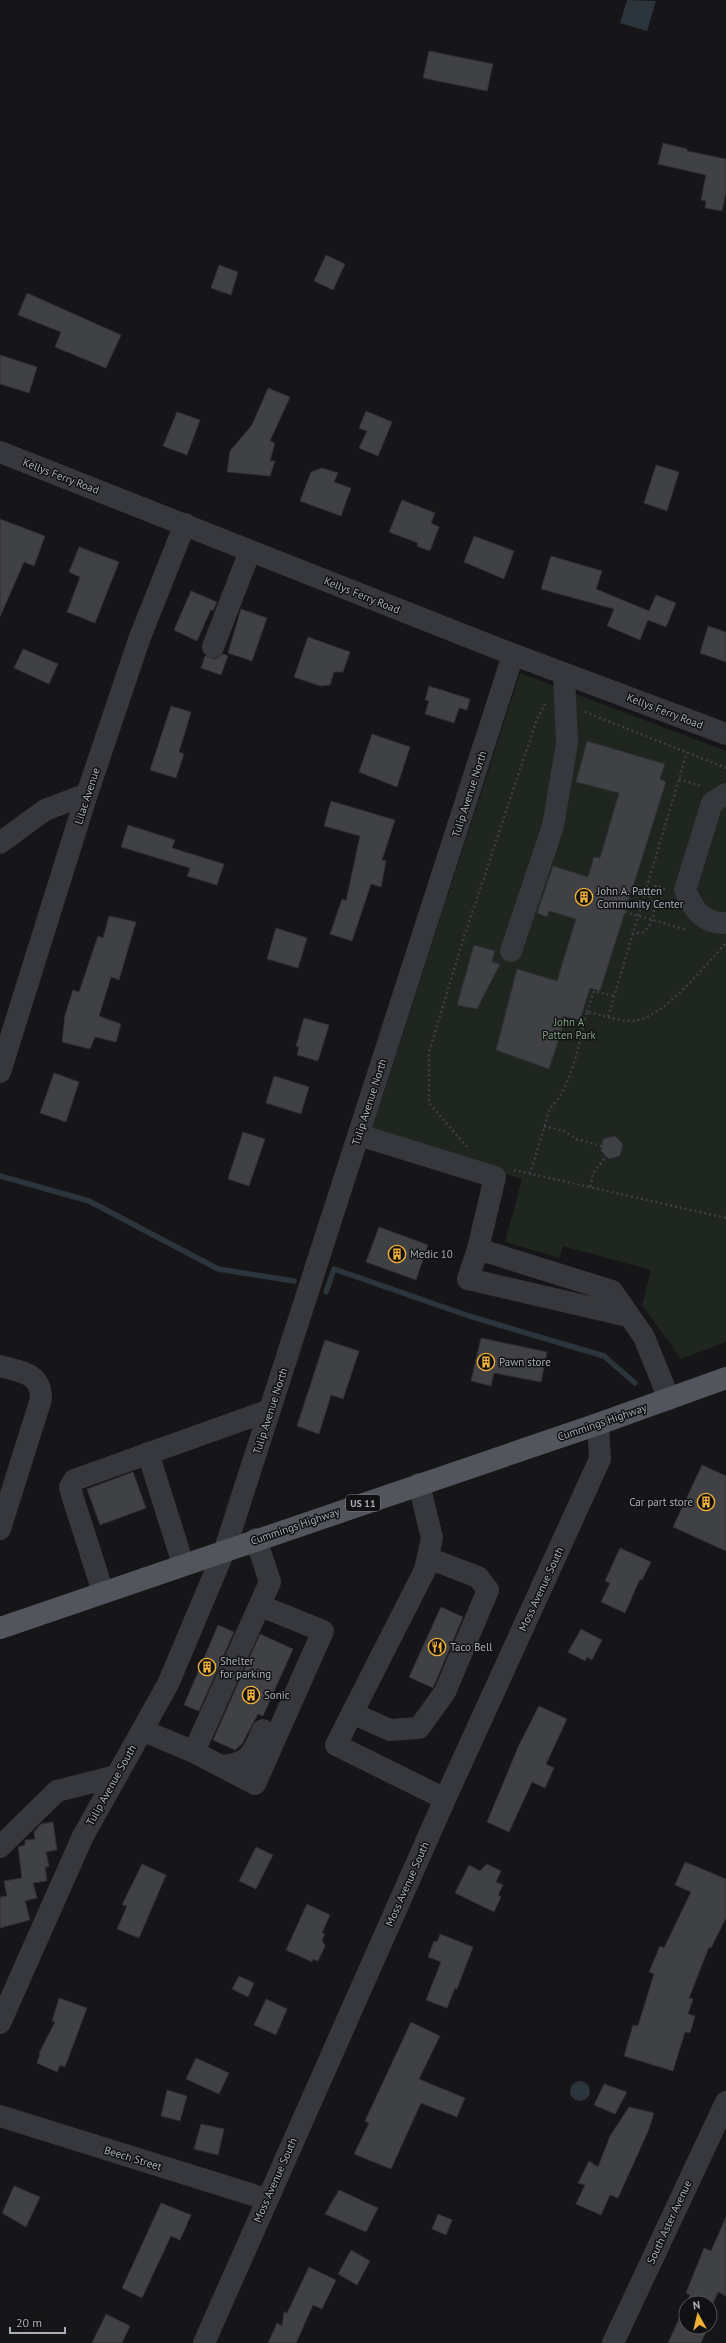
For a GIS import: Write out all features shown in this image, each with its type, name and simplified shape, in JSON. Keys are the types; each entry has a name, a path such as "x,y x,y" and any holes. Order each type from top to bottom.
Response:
{"main road":[{"name":"Cummings Highway","path":"0,1628 226,1549 598,1424 726,1378"}],"street":[{"name":"Kellys Ferry Road","path":"0,452 513,655 726,734"},
{"name":"Lilac Avenue","path":"0,1072 87,794 140,634 185,524"},
{"path":"213,647 250,551"},
{"name":"Tulip Avenue North","path":"226,1549 513,655"},
{"path":"512,951 554,826 566,743 564,674"},
{"path":"0,843 46,810 87,794"},
{"path":"722,931 704,919 692,908 685,890 712,803 726,794"},
{"path":"359,1135 495,1177 478,1249 468,1279 628,1316"},
{"path":"478,1249 612,1291 644,1337 669,1399"},
{"path":"0,1366 32,1375 41,1386 41,1399 0,1529"},
{"path":"103,1592 70,1487 74,1480 270,1410"},
{"name":"Moss Avenue South","path":"204,2343 266,2199 445,1799 600,1459 598,1424"},
{"path":"148,1453 184,1564"},
{"path":"419,1484 432,1538 426,1570 336,1745 445,1799"},
{"path":"194,1752 261,1606 270,1582 256,1539"},
{"name":"Tulip Avenue South","path":"0,2023 82,1836 168,1684 226,1549"},
{"path":"352,1713 390,1730 419,1728 445,1692 488,1590 478,1577 428,1558"},
{"path":"142,1730 194,1752 255,1784 323,1631 261,1606"},
{"path":"0,1848 57,1791 116,1776"},
{"name":"South Aster Avenue","path":"613,2343 726,2102"},
{"name":"Beech Street","path":"0,2116 266,2199"}],"path":[{"path":"470,1149 460,1140 429,1104 428,1052 464,937 537,719 547,700 565,705 726,768"},
{"path":"608,1016 687,752"},
{"path":"632,934 644,932 652,920 656,907 652,898 645,890"},
{"path":"625,912 689,931"},
{"path":"587,1012 633,1021 654,1014 667,1004 726,942 722,931"},
{"path":"530,1174 550,1108 557,1101 565,1088 594,991 614,996"},
{"path":"544,1126 564,1131 576,1138 612,1149 593,1173 590,1188"},
{"path":"508,1169 726,1218"}],"green space":[{"name":"John A Patten Park","path":"520,673 726,751 726,1342 681,1359 642,1305 651,1270 563,1246 559,1258 505,1242 522,1179 371,1132"}],"shaded area":[{"path":"627,0 656,1 647,31 620,23"},
{"path":"580,2081 587,2084 590,2091 587,2098 580,2101 573,2098 570,2091 573,2084"}],"building":[{"path":"429,51 493,64 487,91 423,78"},
{"path":"663,143 687,149 687,151 726,159 726,192 722,211 705,208 706,201 701,200 706,175 658,164"},
{"path":"326,255 345,264 333,290 314,281"},
{"path":"219,265 238,272 231,295 211,288"},
{"path":"27,293 121,335 106,368 55,347 61,332 18,315"},
{"path":"0,355 37,367 29,393 0,384"},
{"path":"268,388 290,397 270,441 275,443 270,461 275,461 270,476 227,472 230,451 252,425"},
{"path":"366,411 392,422 378,456 359,448 367,431 359,428"},
{"path":"177,412 200,420 187,455 163,446"},
{"path":"656,465 679,472 667,511 644,503"},
{"path":"322,468 338,473 334,482 351,488 341,516 300,501 311,472"},
{"path":"402,500 435,513 431,523 439,527 430,551 417,546 418,543 389,532"},
{"path":"0,519 45,536 34,566 24,562 0,617"},
{"path":"474,536 514,551 504,579 464,562"},
{"path":"79,547 119,562 95,623 67,612 80,577 69,572"},
{"path":"551,556 602,571 596,589 649,611 656,595 676,603 666,627 648,620 640,640 607,626 614,609 541,589"},
{"path":"191,591 217,602 213,611 211,609 197,641 174,630"},
{"path":"241,609 267,618 252,661 228,653"},
{"path":"708,626 726,632 726,662 700,653"},
{"path":"308,637 350,652 343,672 334,672 330,685 320,686 294,677"},
{"path":"23,649 58,664 49,684 14,668"},
{"path":"223,654 228,656 221,675 201,668 205,656 215,659"},
{"path":"429,686 470,699 467,710 459,708 454,723 425,714 429,701 425,700"},
{"path":"171,706 191,712 179,752 184,754 176,778 150,770"},
{"path":"372,734 410,747 397,787 359,772"},
{"name":"John A. Patten Community Center","path":"587,741 665,764 660,779 666,782 600,991 590,988 580,1020 566,1017 549,1069 496,1050 517,969 557,981 576,919 549,911 547,917 537,913 553,866 588,877 594,857 600,858 619,793 576,782"},
{"path":"331,801 395,820 382,860 386,861 381,887 371,884 352,941 330,934 342,899 346,901 360,836 324,826"},
{"path":"128,825 175,840 172,848 224,864 217,885 187,876 190,868 121,847"},
{"path":"109,916 136,922 119,980 111,977 99,1016 121,1024 116,1042 95,1037 90,1049 62,1042 65,1015 73,990 79,992 98,936 103,938"},
{"path":"276,928 307,938 298,968 267,959"},
{"path":"474,945 495,951 492,962 500,964 477,1009 457,1005"},
{"path":"304,1018 329,1025 318,1061 297,1055 299,1047 296,1046"},
{"path":"54,1073 79,1082 66,1122 40,1113"},
{"path":"274,1076 309,1087 301,1114 266,1103"},
{"path":"243,1132 265,1139 249,1186 228,1179"},
{"path":"615,1136 623,1144 620,1156 609,1159 601,1151 603,1139"},
{"name":"Medic 10","path":"379,1227 428,1245 416,1280 366,1262"},
{"path":"481,1338 547,1352 541,1382 494,1373 491,1386 471,1381"},
{"path":"325,1340 359,1351 343,1399 331,1395 319,1434 297,1426"},
{"name":"Car part store","path":"702,1465 726,1476 726,1551 673,1527"},
{"path":"133,1472 146,1508 100,1525 87,1489"},
{"path":"620,1548 651,1562 642,1580 640,1579 625,1613 601,1602 610,1583 605,1581"},
{"name":"Taco Bell","path":"441,1607 463,1617 433,1688 409,1677"},
{"name":"Shelter for parking","path":"218,1625 234,1632 199,1711 184,1705"},
{"path":"581,1629 602,1640 592,1660 587,1657 585,1661 568,1652"},
{"name":"Sonic","path":"260,1634 293,1649 263,1716 258,1714 242,1744 235,1750 213,1740"},
{"path":"539,1706 567,1719 546,1764 554,1768 545,1788 532,1782 509,1832 487,1822 519,1745"},
{"path":"53,1822 57,1850 46,1852 49,1867 45,1867 47,1881 33,1883 37,1898 25,1901 30,1920 0,1928 0,1897 7,1896 4,1881 22,1878 18,1847 25,1845 25,1840 35,1839 34,1832 41,1824"},
{"path":"256,1847 273,1855 256,1889 239,1881"},
{"path":"685,1862 726,1879 726,1918 711,1948 709,1947 689,1998 693,1999 688,2014 695,2016 690,2033 685,2032 673,2071 624,2056 633,2025 638,2026 654,1974 649,1972 660,1946 664,1948 691,1892 675,1885"},
{"path":"142,1864 166,1875 139,1938 117,1929 127,1906 122,1905"},
{"path":"487,1864 501,1871 496,1882 503,1885 498,1895 501,1897 494,1912 455,1893 469,1865 480,1871"},
{"path":"307,1904 330,1915 322,1933 325,1934 322,1940 325,1946 318,1961 312,1959 312,1962 286,1950"},
{"path":"440,1934 473,1947 457,1989 455,1988 447,2008 426,2000 441,1962 428,1957 434,1941 437,1942"},
{"path":"239,1976 254,1983 248,1997 232,1989"},
{"path":"59,1998 87,2008 65,2067 60,2065 57,2072 37,2063 39,2053 55,2022 52,2021"},
{"path":"266,1999 287,2009 276,2035 254,2025"},
{"path":"411,2022 440,2036 419,2079 465,2098 457,2117 421,2103 391,2169 354,2154 369,2123 365,2121"},
{"path":"196,2058 229,2073 219,2094 186,2079"},
{"path":"604,2084 627,2092 615,2114 594,2105"},
{"path":"167,2090 187,2096 180,2121 161,2116"},
{"path":"629,2107 654,2113 649,2129 618,2198 610,2195 601,2215 576,2204 585,2185 578,2183 589,2161 598,2167 610,2136"},
{"path":"201,2124 224,2129 218,2155 194,2149"},
{"path":"14,2186 40,2197 26,2227 2,2213"},
{"path":"339,2190 378,2208 366,2232 325,2214"},
{"path":"161,2203 191,2215 180,2240 171,2236 142,2298 122,2288"},
{"path":"438,2214 452,2220 446,2235 432,2229"},
{"path":"726,2217 726,2296 718,2292 717,2295 690,2295 686,2293 704,2248 711,2251"},
{"path":"351,2250 370,2261 357,2285 338,2274"},
{"path":"309,2267 336,2280 322,2309 313,2305 296,2343 268,2343 277,2323 282,2326 284,2312 287,2313"},
{"path":"106,2314 130,2326 122,2343 92,2343"},
{"path":"678,2321 678,2335 704,2335 701,2343 668,2343"}],"waterway":[{"path":"0,1176 89,1201 218,1269 294,1281"},
{"path":"326,1292 334,1269 469,1316 604,1356 635,1383"}],"place":[{"name":"John A. Patten Community Center","path":"584,897"},
{"name":"Medic 10","path":"397,1254"},
{"name":"Pawn store","path":"486,1362"},
{"name":"Car part store","path":"706,1502"},
{"name":"Taco Bell","path":"437,1647"},
{"name":"Shelter for parking","path":"207,1667"},
{"name":"Sonic","path":"251,1695"}]}
